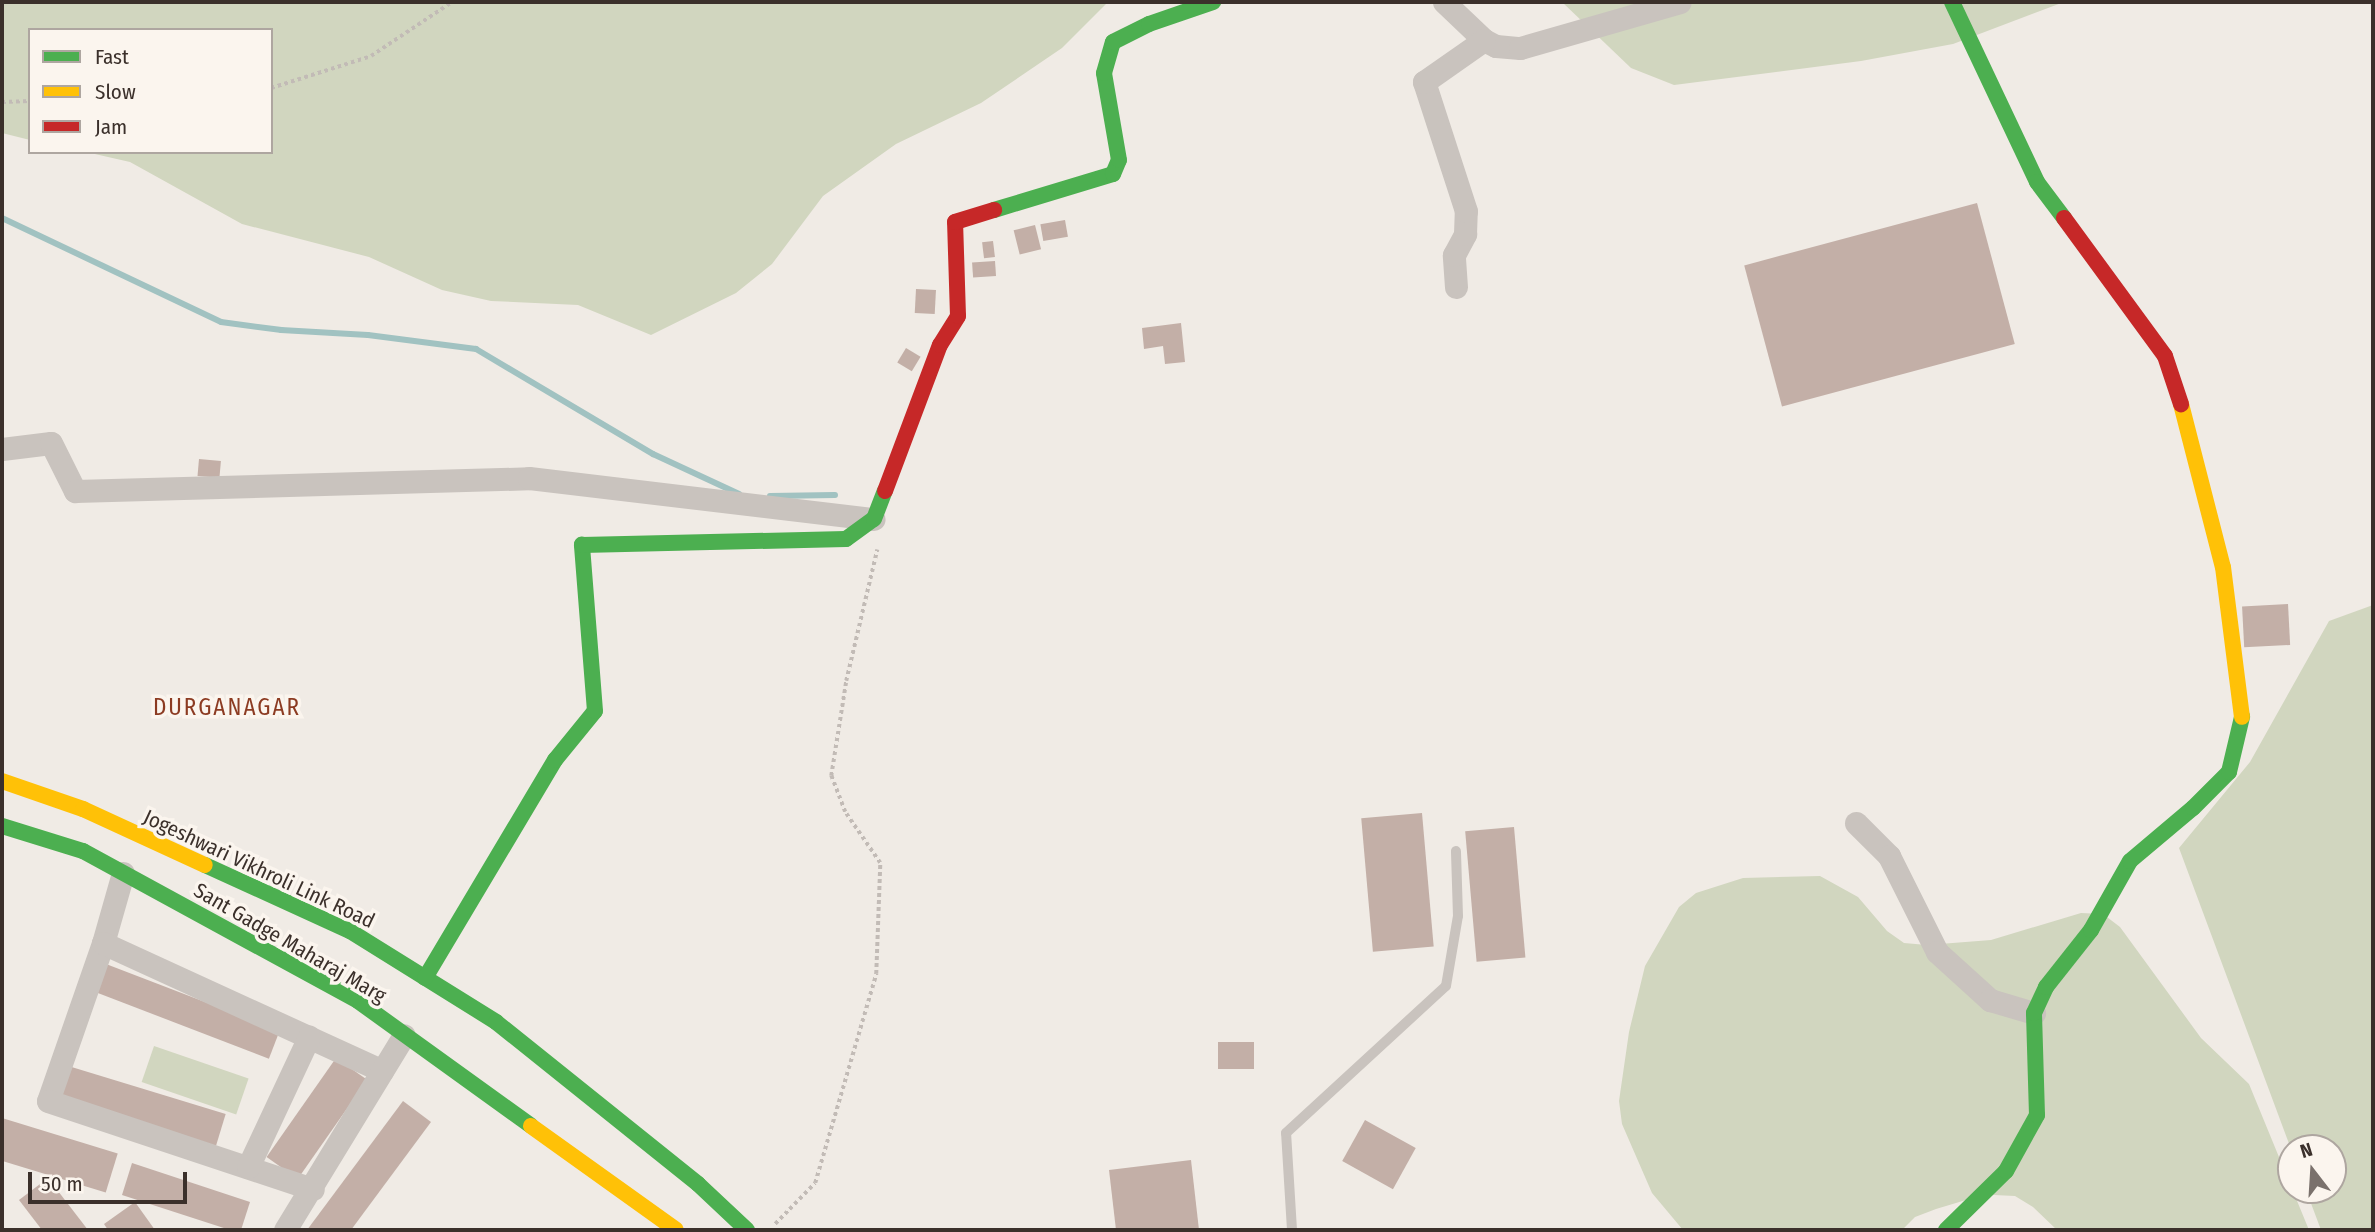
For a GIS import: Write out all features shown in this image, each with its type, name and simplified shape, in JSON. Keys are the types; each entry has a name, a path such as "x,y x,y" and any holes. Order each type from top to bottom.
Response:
{"street":[{"path":"425,978 555,760 595,711 582,545 846,539 874,519 940,345 958,316 955,222 1113,174 1119,160 1104,74 1113,42 1149,24 1213,2"},
{"path":"1444,2 1485,40 1496,46 1520,48 1680,2"},
{"path":"1946,1230 2006,1171 2037,1115 2034,1013 2046,987 2091,930 2130,861 2193,808 2229,772 2236,751 2243,711 2223,567 2185,416 2165,356 2037,183 1952,2"},
{"path":"1456,287 1454,255 1465,234 1466,211 1424,82 1485,40"},
{"path":"2,449 51,443 75,491 529,478 874,519"},
{"name":"Jogeshwari Vikhroli Link Road","path":"2,781 83,809 350,931 496,1022 698,1184 747,1230"},
{"path":"1856,823 1889,856 1937,952 1990,1000 2034,1013"},
{"name":"Sant Gadge Maharaj Marg","path":"2,826 83,851 358,1001 676,1230"},
{"path":"123,873 103,943 48,1101 313,1189"},
{"path":"103,943 382,1071"},
{"path":"285,1230 313,1189 404,1035"},
{"path":"248,1167 309,1037"}],"lane":[{"path":"1292,1230 1286,1133 1446,986 1458,916 1456,852"}],"path":[{"path":"273,87 371,56 452,2"},
{"path":"2,103 28,101"},
{"path":"768,1230 815,1183 876,974 880,863 845,813 831,776 846,681 877,547 874,519"}],"green space":[{"path":"2,2 1108,2 1062,48 981,103 896,144 823,196 772,264 736,293 651,335 578,305 491,301 442,290 369,257 242,224 130,162 95,154 273,154 273,28 28,28 28,140 2,133"},
{"path":"1562,2 2064,2 1953,44 1861,61 1674,85 1631,68"},
{"path":"2373,605 2373,1230 2321,1230 2311,1204 2347,1204 2347,1134 2285,1134 2179,848 2250,762 2329,621"},
{"path":"1820,876 1858,897 1887,931 1904,943 1927,945 1991,940 2081,913 2103,914 2120,927 2201,1038 2249,1084 2277,1152 2277,1204 2298,1204 2309,1230 2057,1230 2033,1207 2015,1196 1994,1195 1976,1197 1936,1209 1915,1217 1902,1230 1683,1230 1652,1193 1622,1124 1619,1101 1629,1032 1645,966 1679,907 1696,893 1743,878"},
{"path":"154,1046 249,1079 236,1114 142,1082"}],"building":[{"path":"1977,203 2015,344 1782,406 1744,265"},
{"path":"1065,220 1068,237 1043,241 1040,224"},
{"path":"1035,225 1041,249 1020,255 1014,230"},
{"path":"993,241 995,257 984,258 982,242"},
{"path":"995,261 996,276 973,278 972,263"},
{"path":"916,289 936,290 935,314 915,313"},
{"path":"1181,323 1185,362 1165,364 1163,346 1144,349 1142,328"},
{"path":"906,348 921,357 912,371 897,363"},
{"path":"199,459 221,461 219,478 198,476"},
{"path":"2288,604 2290,645 2244,647 2242,606"},
{"path":"1422,813 1434,946 1373,952 1361,818"},
{"path":"1514,827 1525,958 1477,962 1465,831"},
{"path":"106,964 280,1031 269,1059 95,992"},
{"path":"1218,1042 1254,1042 1254,1069 1218,1069"},
{"path":"336,1058 367,1080 298,1179 267,1157"},
{"path":"65,1065 226,1114 216,1146 55,1097"},
{"path":"403,1101 431,1122 351,1230 307,1230"},
{"path":"2,1118 118,1153 106,1193 2,1161"},
{"path":"1365,1120 1416,1148 1393,1189 1342,1161"},
{"path":"1191,1160 1199,1230 1116,1230 1109,1170"},
{"path":"132,1163 250,1202 241,1230 230,1230 122,1195"},
{"path":"48,1178 88,1230 42,1230 19,1200"},
{"path":"135,1202 155,1230 108,1230 104,1224"}],"waterway":[{"path":"2,218 221,322 281,330 368,335 476,349 653,454 739,494"},
{"path":"770,496 835,495"}],"traffic: fast":[{"path":"994,210 1113,174 1119,160 1104,73 1113,42 1149,24 1213,2"},
{"path":"1952,2 2037,182 2064,218"},
{"path":"425,978 555,760 595,711 582,545 846,539 874,519 885,491"},
{"path":"1946,1230 2006,1171 2037,1115 2034,1013 2046,987 2091,930 2130,861 2193,808 2229,772 2242,717"},
{"path":"2,826 83,851 358,1001 531,1126"},
{"path":"205,865 350,931 496,1022 698,1184 747,1230"}],"traffic: slow":[{"path":"2181,404 2223,567 2242,717"},
{"path":"2,781 83,809 205,865"},
{"path":"531,1126 676,1230"}],"traffic: jam":[{"path":"885,491 940,345 958,316 955,222 994,210"},
{"path":"2064,218 2165,356 2181,404"}],"district":[{"name":"DURGANAGAR","path":"227,707"}]}
